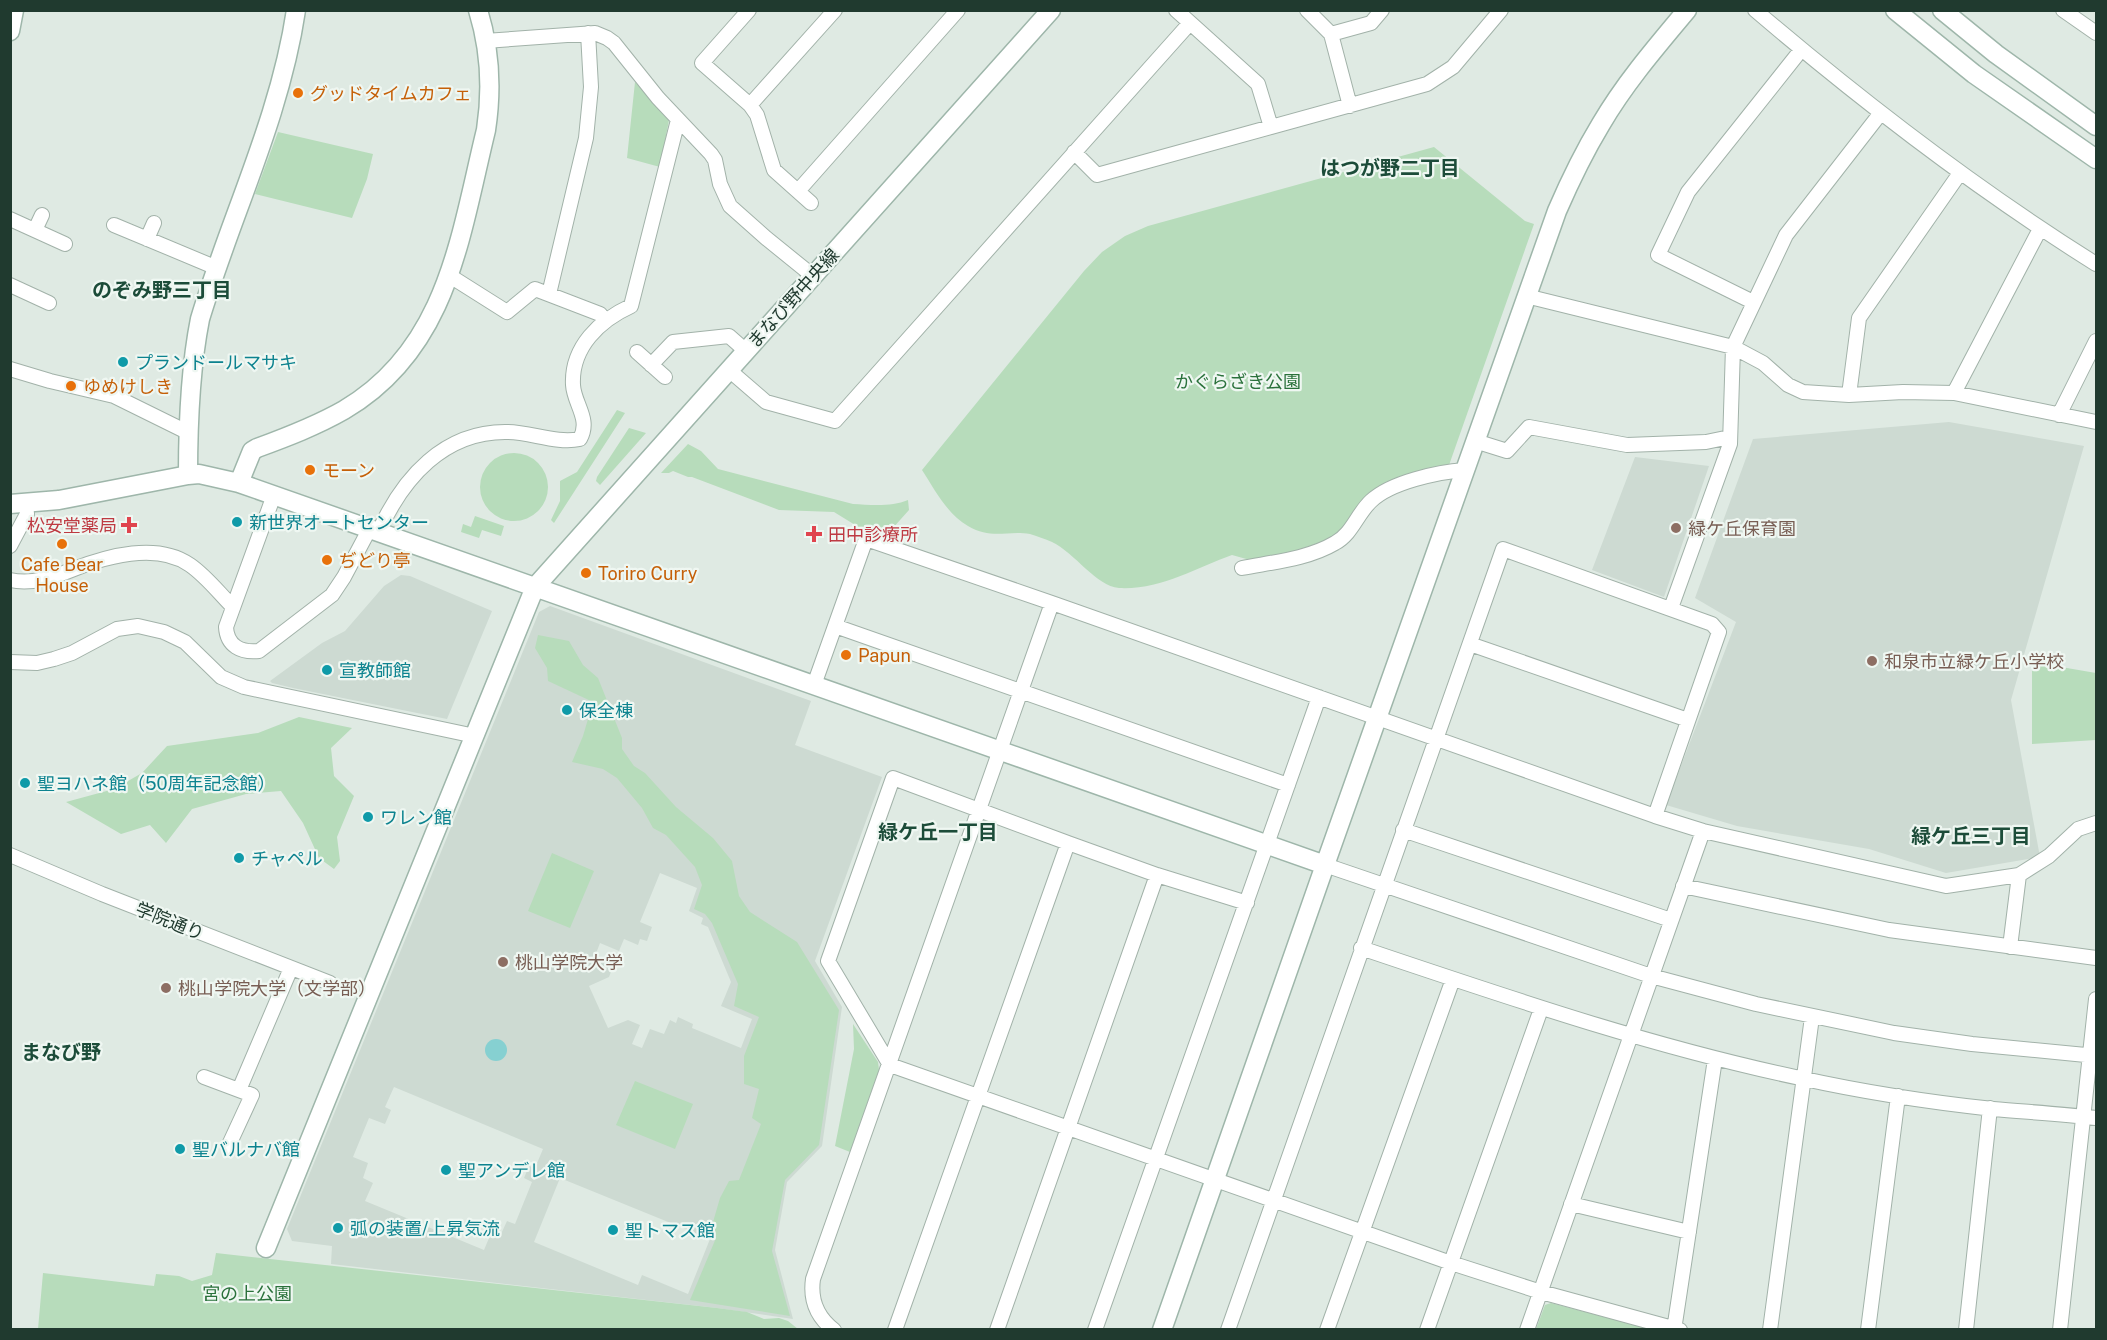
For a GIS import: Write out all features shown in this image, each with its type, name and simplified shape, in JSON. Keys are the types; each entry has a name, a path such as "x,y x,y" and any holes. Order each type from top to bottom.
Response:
{"street":[{"path":"10,31 14,10"},
{"path":"188,475 195,342 200,319 281,82 296,10"},
{"path":"239,483 252,451 303,431 346,409 395,369 423,332 450,276 486,130 489,110 488,56 478,10"},
{"path":"748,10 702,63 750,105 757,115 774,170 811,203"},
{"path":"750,105 835,10"},
{"path":"798,191 958,10"},
{"name":"まなび野中央線","path":"266,1248 536,587 1051,10"},
{"path":"1176,10 1258,84 1271,128"},
{"path":"1307,10 1331,34 1350,106"},
{"path":"1331,34 1371,23 1382,10"},
{"path":"1074,152 1097,175 1427,84 1453,67 1501,10"},
{"path":"1162,1329 1557,211 1587,148 1621,93 1644,61 1687,10"},
{"path":"1755,10 1880,114 2040,229 2097,264"},
{"path":"1895,10 1974,74 2097,159"},
{"path":"1942,10 1996,54 2097,126"},
{"path":"2063,10 2097,33"},
{"path":"729,370 766,402 835,421 1190,23"},
{"path":"485,41 588,33 601,34 614,43 678,120 716,160 720,184 730,206 813,276"},
{"path":"549,294 586,138 591,87 588,33"},
{"path":"1752,302 1658,255 1688,192 1801,50"},
{"path":"1671,608 1730,444 1733,347 1752,302 1786,235 1880,114"},
{"path":"274,495 226,627 226,636 234,647 247,650 259,651 332,596 405,485 433,456 460,441 490,433 508,432 558,440 580,439 584,432 584,416 573,385 574,373 583,346 604,320 631,306 678,120"},
{"path":"1849,395 1859,318 1960,172"},
{"path":"35,230 42,215"},
{"path":"10,219 65,244"},
{"path":"147,239 154,223"},
{"path":"114,225 217,268"},
{"path":"1954,393 2040,229"},
{"path":"450,276 507,312 535,289 600,314 604,320"},
{"path":"10,285 49,303"},
{"path":"1526,296 1733,347 1763,363 1788,385 1803,392 1849,395 1903,392 1954,393 2097,422"},
{"path":"651,365 673,342 729,336 746,351"},
{"path":"2059,415 2097,341"},
{"path":"637,352 665,377"},
{"path":"10,369 114,396 189,434"},
{"path":"1475,441 1506,452 1529,427 1627,446 1706,442 1730,437"},
{"path":"1242,568 1301,557 1325,548 1346,535 1370,502 1391,487 1448,471 1465,470"},
{"path":"18,503 70,498 199,474 239,483 1383,886 1651,976 1812,1017 1894,1033 2094,1056"},
{"path":"10,546 27,514 18,503"},
{"path":"814,685 866,539 1703,831 1946,886 2019,875 2049,856 2078,830 2097,823"},
{"path":"1228,1329 1503,549 1671,608 1712,624 1719,632 1655,816"},
{"path":"10,580 43,580 104,558 167,555 189,565 233,607"},
{"path":"834,1329 820,1316 815,1306 811,1292 813,1279 1053,603"},
{"path":"10,662 37,663 54,659 72,653 117,629 138,626 175,636 185,642 221,677 244,687 475,736"},
{"path":"835,626 1288,786"},
{"path":"1470,644 1688,720"},
{"path":"1095,1329 1319,697"},
{"path":"1247,903 1157,875 892,778 828,961 890,1065 1451,1263 1541,1292 1676,1329 1715,1059"},
{"path":"1403,830 1671,920"},
{"path":"1527,1329 1703,831"},
{"path":"896,1329 1068,843"},
{"name":"学院通り","path":"10,855 102,894 330,983"},
{"path":"997,1329 1157,875"},
{"path":"2010,947 2019,875"},
{"path":"1683,886 1888,930 2097,958"},
{"path":"1361,948 1541,1009 1715,1059 1803,1079 1898,1096 2091,1118"},
{"path":"239,1090 291,968"},
{"path":"1327,1329 1453,979"},
{"path":"2060,1329 2091,1118 2097,999"},
{"path":"1427,1329 1541,1009"},
{"path":"1770,1329 1812,1017"},
{"path":"204,1077 252,1095 228,1147"},
{"path":"1868,1329 1898,1096"},
{"path":"1966,1329 1990,1108"},
{"path":"1571,1204 1689,1232"}],"shaded area":[{"name":"和泉市立緑ケ丘小学校","path":"1949,422 2084,446 2011,700 2040,857 1946,873 1869,849 1737,826 1666,805 1736,622 1695,598 1753,439"},
{"path":"1635,457 1709,466 1664,597 1592,570"},
{"path":"401,575 410,576 492,611 447,719 293,688 270,681 322,643 345,631 384,586"},
{"name":"桃山学院大学","path":"550,606 811,701 795,745 882,777 815,961 842,1007 822,1146 787,1182 775,1250 793,1319 717,1308 331,1264 332,1246 292,1241 287,1229 539,612","holes":["660,873 697,888 689,911 703,918 701,924 708,927 731,982 721,1006 752,1019 741,1048 692,1028 693,1024 678,1017 676,1023 670,1020 664,1034 650,1029 642,1048 632,1044 640,1025 628,1020 608,1028 589,986 609,977 614,964 595,956 600,943 619,951 624,939 638,945 640,939 647,941 652,927 640,922","394,1087 543,1149 535,1168 529,1166 524,1178 532,1182 515,1224 507,1221 501,1234 492,1231 484,1250 365,1201 373,1183 363,1178 368,1163 353,1157 369,1118 385,1124 391,1110 385,1107","560,1178 710,1239 688,1294 642,1275 638,1285 534,1242"]}],"green space":[{"path":"635,82 669,120 660,167 627,158"},
{"path":"278,132 373,154 367,179 352,218 255,194"},
{"name":"かぐらざき公園","path":"1434,147 1525,221 1534,224 1448,468 1386,482 1368,495 1341,532 1323,542 1293,553 1250,560 1232,555 1163,582 1134,588 1119,588 1102,582 1052,542 1030,534 992,534 968,526 942,501 922,470 1102,252 1125,236 1148,226"},
{"path":"617,410 625,413 554,523 551,520 560,501 560,481 577,472"},
{"path":"629,428 646,433 600,485 596,481 597,477"},
{"path":"688,444 701,451 718,469 853,504 888,505 908,500 909,510 892,529 876,533 860,528 834,512 779,510 673,471 661,473"},
{"path":"514,453 527,456 538,463 545,474 548,487 545,500 538,511 527,518 514,521 501,518 490,511 483,500 480,487 483,474 490,463 501,456"},
{"path":"475,516 504,526 501,536 482,530 479,538 461,532 463,524 471,527"},
{"path":"538,635 569,641 583,665 598,678 622,738 622,749 634,766 645,773 676,807 713,838 732,861 739,896 750,912 797,942 839,1010 819,1145 785,1180 772,1251 790,1316 690,1300 716,1238 713,1222 720,1198 729,1181 739,1180 761,1124 752,1118 759,1089 744,1084 744,1056 759,1017 734,1006 738,984 712,923 705,914 694,909 702,885 695,867 666,835 653,828 642,808 617,778 603,769 572,762 593,702 548,681 547,668 535,648"},
{"path":"2032,662 2096,673 2096,740 2032,744"},
{"path":"299,717 352,728 331,748 334,776 354,796 337,837 340,861 334,869 319,858 303,823 281,791 246,794 192,809 166,843 150,825 121,834 66,802 114,789 142,773 167,746 258,733"},
{"path":"552,853 594,871 570,928 528,911"},
{"path":"853,1024 878,1062 879,1070 850,1152 835,1146 854,1049"},
{"path":"635,1081 693,1104 675,1149 616,1125"},
{"name":"宮の上公園","path":"216,1253 717,1308 747,1312 764,1319 779,1318 788,1321 798,1329 38,1329 43,1273 154,1286 156,1274 179,1276 192,1281 212,1275"},
{"path":"1551,1303 1650,1329 1536,1329 1545,1305"}],"water":[{"path":"496,1039 504,1042 507,1050 504,1058 496,1061 488,1058 485,1050 488,1042"}],"place":[{"name":"グッドタイムカフェ","path":"298,93"},
{"name":"プランドールマサキ","path":"123,362"},
{"name":"ゆめけしき","path":"71,386"},
{"name":"モーン","path":"310,470"},
{"name":"新世界オートセンター","path":"237,522"},
{"name":"松安堂薬局","path":"129,525"},
{"name":"緑ケ丘保育園","path":"1676,528"},
{"name":"田中診療所","path":"814,534"},
{"name":"Cafe Bear House","path":"62,544"},
{"name":"ぢどり亭","path":"327,560"},
{"name":"Toriro Curry","path":"586,573"},
{"name":"Papun","path":"846,655"},
{"name":"和泉市立緑ケ丘小学校","path":"1872,661"},
{"name":"宣教師館","path":"327,670"},
{"name":"保全棟","path":"567,710"},
{"name":"聖ヨハネ館（50周年記念館）","path":"25,783"},
{"name":"ワレン館","path":"368,817"},
{"name":"チャペル","path":"239,858"},
{"name":"桃山学院大学","path":"503,962"},
{"name":"桃山学院大学（文学部）","path":"166,988"},
{"name":"聖バルナバ館","path":"180,1149"},
{"name":"聖アンデレ館","path":"446,1170"},
{"name":"弧の装置/上昇気流","path":"338,1228"},
{"name":"聖トマス館","path":"613,1230"}],"district":[{"name":"はつが野二丁目","path":"1390,168"},
{"name":"のぞみ野三丁目","path":"162,290"},
{"name":"緑ケ丘一丁目","path":"938,832"},
{"name":"緑ケ丘三丁目","path":"1971,836"},
{"name":"まなび野","path":"61,1052"}]}
